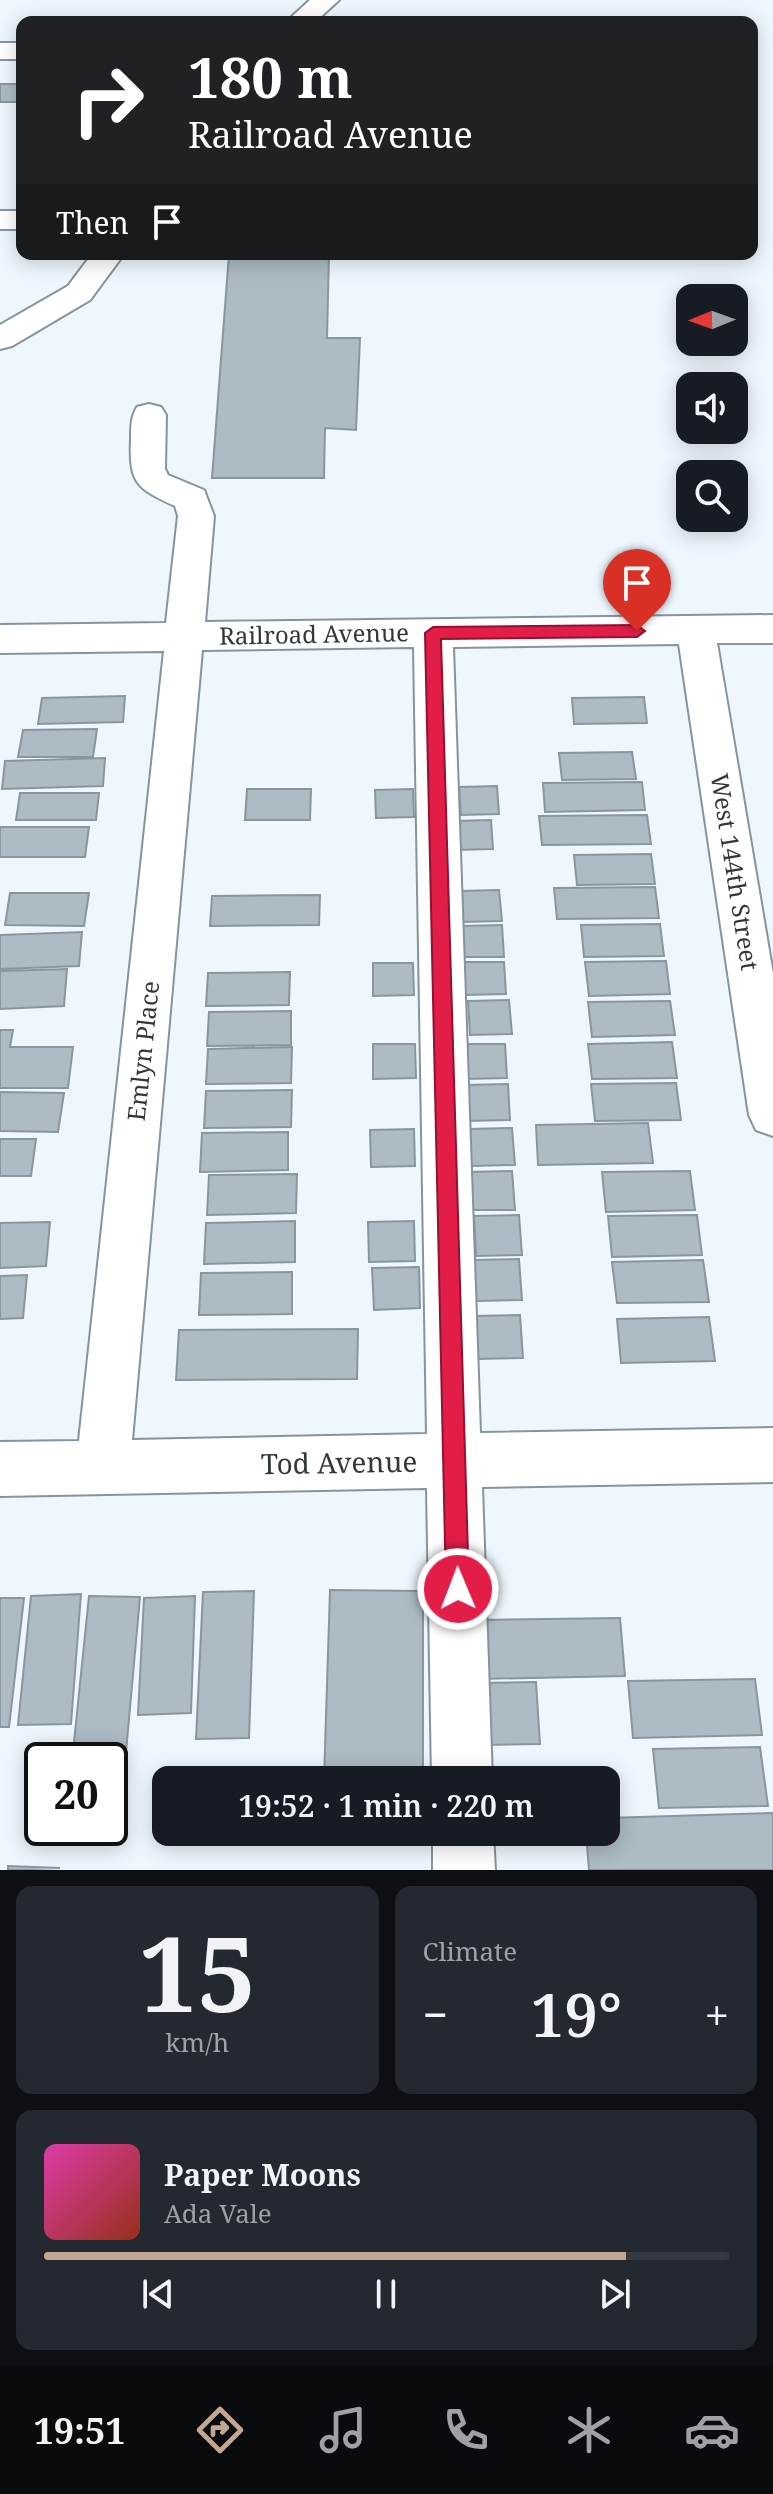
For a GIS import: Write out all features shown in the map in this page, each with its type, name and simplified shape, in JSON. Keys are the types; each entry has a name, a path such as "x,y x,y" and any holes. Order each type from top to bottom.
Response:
{"street":[{"path":"306,16 326,0"},
{"path":"0,339 79,293 104,260"},
{"name":"Emlyn Place","path":"103,1467 196,516 191,499 155,483 147,469 149,415"},
{"name":"Railroad Avenue","path":"0,639 773,629"},
{"name":"West 144th Street","path":"696,630 773,1115"},
{"path":"433,633 462,1766"},
{"name":"Tod Avenue","path":"0,1469 773,1455"},
{"path":"463,1846 464,1870"}],"building":[{"path":"0,84 16,84 16,102 0,102"},
{"path":"229,260 329,260 327,338 360,338 356,430 325,428 324,478 212,478"},
{"path":"125,696 123,722 38,724 42,698"},
{"path":"644,697 647,723 574,724 572,698"},
{"path":"97,729 93,757 18,757 23,730"},
{"path":"632,752 636,779 562,780 559,753"},
{"path":"105,758 103,786 2,789 5,761"},
{"path":"642,782 645,810 545,812 543,783"},
{"path":"497,786 499,814 461,815 459,787"},
{"path":"247,789 311,789 310,820 245,820"},
{"path":"413,789 414,817 376,818 375,790"},
{"path":"20,793 99,793 96,820 16,820"},
{"path":"647,815 651,844 542,845 539,816"},
{"path":"491,820 493,849 455,850 453,821"},
{"path":"0,827 89,827 85,857 0,857"},
{"path":"651,854 655,884 577,885 574,855"},
{"path":"655,887 659,918 557,919 554,888"},
{"path":"499,890 502,921 461,922 460,891"},
{"path":"10,893 89,893 84,926 5,925"},
{"path":"320,895 319,925 210,926 212,896"},
{"path":"660,924 664,956 584,957 581,925"},
{"path":"502,925 504,957 464,957 462,926"},
{"path":"82,932 79,966 0,969 0,935"},
{"path":"666,961 670,994 589,996 585,962"},
{"path":"464,962 504,962 506,994 465,995"},
{"path":"373,963 413,963 414,995 373,996"},
{"path":"67,969 64,1006 0,1009 0,971"},
{"path":"290,972 289,1005 206,1006 208,973"},
{"path":"509,1000 512,1034 470,1035 468,1001"},
{"path":"670,1001 675,1035 592,1037 588,1002"},
{"path":"291,1011 291,1045 207,1046 209,1012"},
{"path":"0,1030 13,1030 10,1047 73,1047 68,1088 0,1088"},
{"path":"672,1042 677,1078 592,1079 588,1044"},
{"path":"373,1044 415,1044 416,1078 373,1079"},
{"path":"462,1044 505,1044 507,1078 464,1079"},
{"path":"292,1047 291,1083 206,1084 208,1049"},
{"path":"676,1083 681,1120 595,1121 591,1084"},
{"path":"508,1084 510,1120 466,1121 465,1085"},
{"path":"292,1090 291,1127 204,1128 206,1091"},
{"path":"0,1092 64,1093 58,1132 0,1131"},
{"path":"648,1123 653,1163 538,1165 536,1125"},
{"path":"512,1128 515,1165 471,1166 469,1129"},
{"path":"414,1129 415,1166 371,1167 370,1130"},
{"path":"288,1132 288,1170 200,1172 202,1133"},
{"path":"0,1139 36,1139 31,1176 0,1176"},
{"path":"512,1171 515,1210 470,1210 468,1172"},
{"path":"690,1171 695,1210 606,1212 602,1172"},
{"path":"297,1174 296,1213 207,1215 209,1175"},
{"path":"519,1215 522,1255 476,1256 474,1216"},
{"path":"697,1215 702,1255 612,1257 608,1216"},
{"path":"295,1221 295,1262 204,1264 206,1223"},
{"path":"414,1221 415,1261 369,1262 368,1222"},
{"path":"50,1222 46,1266 0,1268 0,1223"},
{"path":"519,1259 522,1300 476,1301 473,1260"},
{"path":"703,1260 709,1302 617,1303 612,1262"},
{"path":"419,1267 420,1308 374,1310 372,1268"},
{"path":"292,1272 292,1314 199,1315 201,1273"},
{"path":"27,1275 23,1318 0,1319 0,1276"},
{"path":"520,1315 523,1358 476,1359 473,1316"},
{"path":"709,1317 715,1361 621,1363 617,1319"},
{"path":"358,1329 357,1379 176,1380 179,1330"},
{"path":"330,1590 423,1591 423,1766 324,1766"},
{"path":"254,1591 249,1738 196,1739 203,1592"},
{"path":"81,1594 71,1724 18,1725 31,1596"},
{"path":"89,1596 140,1597 127,1742 74,1742"},
{"path":"195,1596 191,1713 138,1715 144,1598"},
{"path":"0,1598 24,1598 9,1727 0,1727"},
{"path":"620,1618 625,1676 478,1679 475,1620"},
{"path":"755,1679 762,1735 633,1738 628,1681"},
{"path":"536,1682 540,1744 483,1745 481,1683"},
{"path":"760,1747 768,1806 659,1808 653,1749"},
{"path":"773,1813 773,1870 589,1870 587,1846 620,1846 620,1818"},
{"path":"8,1866 60,1868 8,1870"}],"route":[{"path":"458,1589 433,633 637,631"}]}
